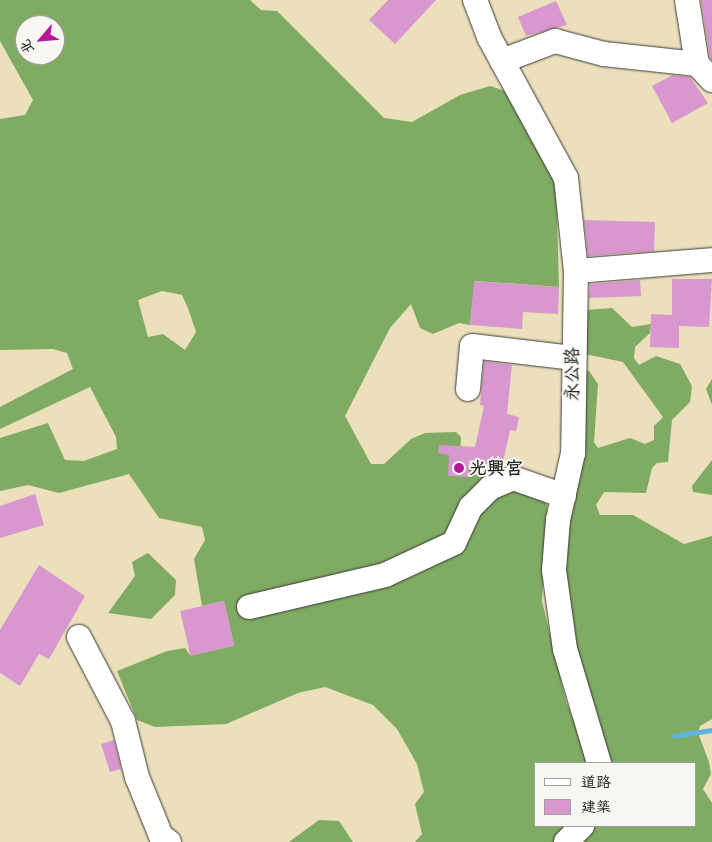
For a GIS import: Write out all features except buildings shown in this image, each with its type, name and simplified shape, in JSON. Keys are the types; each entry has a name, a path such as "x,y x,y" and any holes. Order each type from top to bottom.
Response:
{"lane":[{"name":"永公路","path":"476,0 502,61 566,178 576,271 572,358 573,453 564,496 554,570 565,649 599,762"},
{"path":"502,61 555,41 604,54 704,72 688,0"},
{"path":"576,271 712,260"},
{"path":"468,389 472,346 572,358"},
{"path":"249,607 384,575 454,543 471,507 490,488 513,478 564,496"},
{"path":"79,637 123,721 137,777 161,836 169,842"},
{"path":"566,842 581,827"}],"green space":[{"path":"0,0 250,0 261,10 277,11 384,118 412,122 460,95 490,86 505,91 556,180 559,287 475,281 470,325 459,323 433,334 420,328 411,304 390,328 345,416 371,464 384,464 411,439 425,433 456,432 461,437 460,457 476,475 539,493 547,505 542,601 566,701 590,762 534,762 534,827 573,827 558,842 415,842 422,834 415,804 424,792 417,764 397,729 373,705 325,687 298,693 226,724 155,727 137,720 117,671 167,651 185,648 190,655 234,646 224,601 202,606 194,559 205,540 202,527 159,518 129,474 59,493 28,485 0,491 0,438 48,423 65,460 84,461 117,449 116,437 90,387 0,429 0,407 73,369 67,353 53,349 0,350 0,119 25,115 33,100 0,41","holes":["162,291 182,295 196,332 185,350 163,334 148,337 138,300"]},
{"path":"612,308 632,327 651,324 650,333 635,347 634,358 639,365 656,356 680,364 692,386 690,402 672,420 668,462 657,463 652,468 646,493 604,492 596,505 600,515 633,515 684,544 712,536 712,719 700,726 698,733 709,762 711,774 703,789 712,803 712,842 581,842 593,827 697,827 697,762 608,762 574,644 563,572 581,370 589,371 598,384 594,442 598,448 630,438 645,444 654,440 654,426 663,417 623,362 585,354 586,310"},
{"path":"712,379 712,405 706,389"},
{"path":"712,460 712,495 693,492 692,486"},
{"path":"148,553 176,580 175,595 151,619 108,613 135,576 132,562"},
{"path":"319,820 339,821 353,842 289,842"}],"waterway":[{"path":"674,736 712,730"}],"place":[{"name":"光興宮","path":"459,468"}]}
